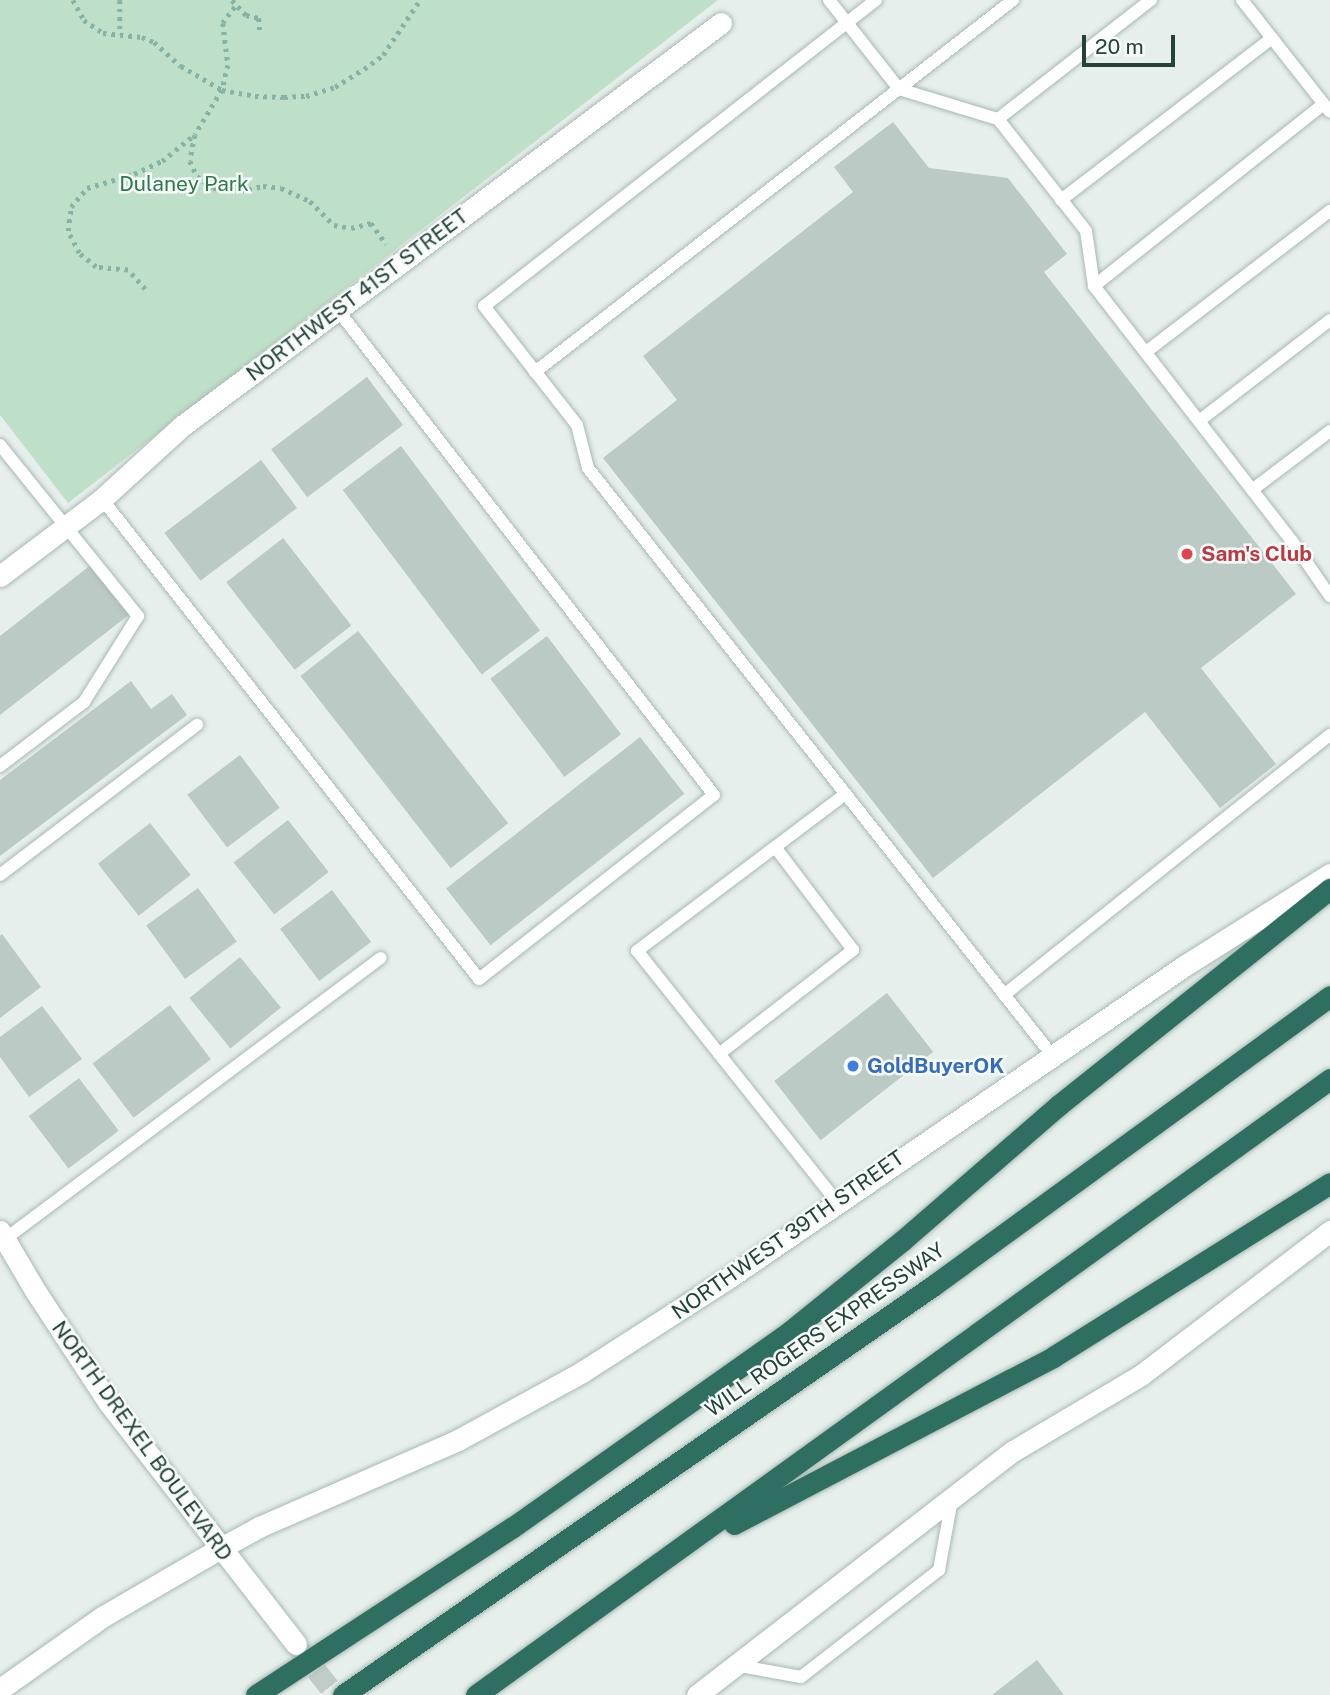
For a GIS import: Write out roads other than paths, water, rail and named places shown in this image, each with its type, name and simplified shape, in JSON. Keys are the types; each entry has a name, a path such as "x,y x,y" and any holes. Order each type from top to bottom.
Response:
{"highway":[{"path":"256,1695 524,1519 789,1332 903,1240 1059,1105 1330,889"},
{"name":"WILL ROGERS EXPRESSWAY","path":"343,1695 934,1285 1330,996"},
{"path":"476,1695 1330,1079"},
{"path":"667,1559 1053,1357 1330,1183"}],"main road":[{"name":"NORTHWEST 41ST STREET","path":"0,576 102,499 182,426 721,23"},
{"name":"NORTHWEST 39TH STREET","path":"0,1689 102,1617 219,1549 259,1527 458,1440 542,1395 668,1318 1184,966 1330,874"},
{"path":"697,1695 1013,1451 1141,1375 1330,1231"},
{"name":"NORTH DREXEL BOULEVARD","path":"2,1235 109,1403 219,1549 296,1644"}],"lane":[{"path":"829,0 899,89 998,119 1086,232 1094,286 1252,490 1330,596"},
{"path":"876,0 484,306 577,425 588,468 1052,1055"},
{"path":"536,372 1013,0"},
{"path":"998,119 1151,0"},
{"path":"1094,286 1327,108 1242,0"},
{"path":"1061,200 1272,38"},
{"path":"1146,352 1330,211"},
{"path":"102,499 479,979 714,795 338,309"},
{"path":"1199,421 1330,320"},
{"path":"1252,490 1330,431"},
{"path":"0,445 138,616 84,702 0,766"},
{"path":"0,875 197,725"},
{"path":"1004,995 1330,734"},
{"path":"837,1202 637,951 845,794"},
{"path":"719,1054 853,950 775,847"},
{"path":"2,1235 380,958"},
{"path":"734,1665 801,1677 939,1570 953,1497"}],"tunnel":[{"path":"297,1646 336,1695"}],"place":[{"name":"Sam's Club","path":"1187,554"},
{"name":"GoldBuyerOK","path":"853,1066"}],"park label":[{"name":"Dulaney Park","path":"184,184"}]}
